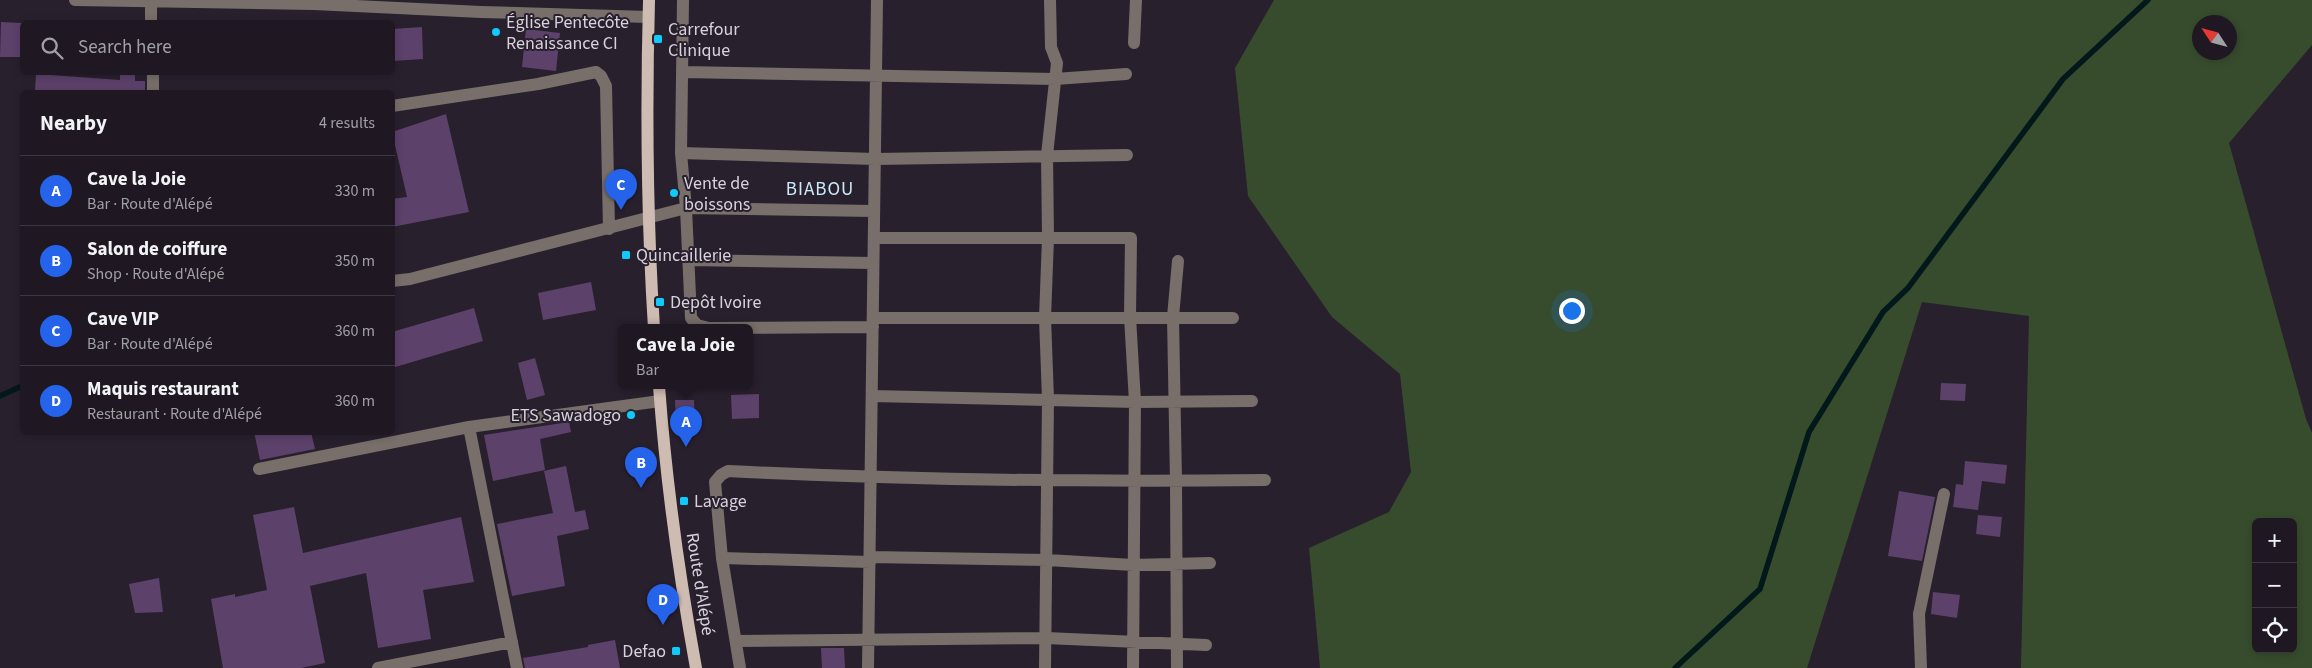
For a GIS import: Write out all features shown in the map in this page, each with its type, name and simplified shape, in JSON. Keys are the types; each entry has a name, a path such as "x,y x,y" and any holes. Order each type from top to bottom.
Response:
{"main road":[{"path":"649,0 646,128 654,324"},
{"name":"Route d'Alépé","path":"659,389 669,493 696,668"}],"street":[{"path":"76,0 314,2 482,6 648,17"},
{"path":"683,0 681,153 686,208 691,318 696,324"},
{"path":"868,668 877,0"},
{"path":"1044,668 1046,638 1048,399 1045,318 1048,238 1047,155 1057,63 1051,47 1050,0"},
{"path":"1134,43 1136,0"},
{"path":"151,2 151,20"},
{"path":"395,106 538,84 596,72 602,76 606,86 609,229"},
{"path":"682,72 1055,79 1126,74"},
{"path":"153,75 153,90"},
{"path":"681,153 875,159 1127,155"},
{"path":"395,281 410,279 686,208 874,211"},
{"path":"874,238 1131,238 1130,318 1135,402 1133,668"},
{"path":"688,260 873,263"},
{"path":"1177,668 1173,318 1178,261"},
{"path":"753,326 1045,318 1233,318"},
{"path":"872,396 1135,402 1252,401"},
{"path":"259,469 469,427 660,401"},
{"path":"469,427 517,668"},
{"path":"740,668 722,558 715,482 728,471 871,478 1047,479 1133,482 1265,480"},
{"path":"1921,668 1919,614 1944,494"},
{"path":"722,558 1047,560 1133,565 1210,563"},
{"path":"736,641 1046,638 1206,645"},
{"path":"378,668 512,642"}],"green space":[{"path":"1274,0 2312,0 2312,45 2229,143 2306,419 2312,433 2312,668 2021,668 2029,316 1922,302 1807,668 1320,668 1309,548 1389,512 1411,472 1400,374 1332,317 1248,196 1235,68"}],"building":[{"path":"1,22 20,23 20,57 0,57"},
{"path":"422,27 423,59 395,61 395,29"},
{"path":"526,29 560,33 556,71 522,67"},
{"path":"36,75 120,80 120,75 135,75 135,81 145,81 145,90 35,90"},
{"path":"446,114 469,212 395,226 395,199 407,197 395,145 395,131"},
{"path":"591,282 596,310 543,320 538,293"},
{"path":"474,308 483,341 395,367 395,331"},
{"path":"535,358 545,395 527,400 518,363"},
{"path":"1941,383 1966,384 1965,401 1940,400"},
{"path":"759,394 759,418 732,419 731,395"},
{"path":"675,400 694,400 695,425 676,425"},
{"path":"569,422 571,432 540,439 545,470 493,481 484,435"},
{"path":"255,435 312,435 315,449 260,460"},
{"path":"1965,461 2007,465 2005,484 1982,481 1978,510 1953,507 1956,484 1963,485"},
{"path":"566,466 575,512 585,510 589,529 557,536 565,586 512,596 497,524 553,513 544,471"},
{"path":"1899,491 1935,497 1922,561 1888,556"},
{"path":"294,507 303,553 461,517 474,582 423,590 431,639 378,648 366,573 310,586 325,663 301,668 223,668 211,599 235,594 235,597 267,590 253,515"},
{"path":"1978,515 2002,517 2000,537 1976,534"},
{"path":"159,578 163,612 135,613 129,584"},
{"path":"1933,592 1960,595 1957,618 1931,614"},
{"path":"615,640 620,668 525,668 523,658 588,647 588,645"},
{"path":"821,648 844,648 845,668 822,668"}],"waterway":[{"path":"1675,668 1760,589 1809,432 1883,312 1908,288 2063,79 2148,0"},
{"path":"0,396 20,387"}],"place":[{"name":"Église Pentecôte Renaissance CI","path":"496,32"},
{"name":"Carrefour Clinique","path":"658,39"},
{"name":"Vente de boissons","path":"674,193"},
{"name":"Cave VIP","path":"621,210"},
{"name":"Quincaillerie","path":"626,255"},
{"name":"Depôt Ivoire","path":"660,302"},
{"name":"ETS Sawadogo","path":"631,415"},
{"name":"Cave la Joie","path":"686,447"},
{"name":"Salon de coiffure","path":"641,488"},
{"name":"Lavage","path":"684,501"},
{"name":"Maquis restaurant","path":"663,625"},
{"name":"Defao","path":"676,651"}],"district":[{"name":"BIABOU","path":"820,189"}]}
